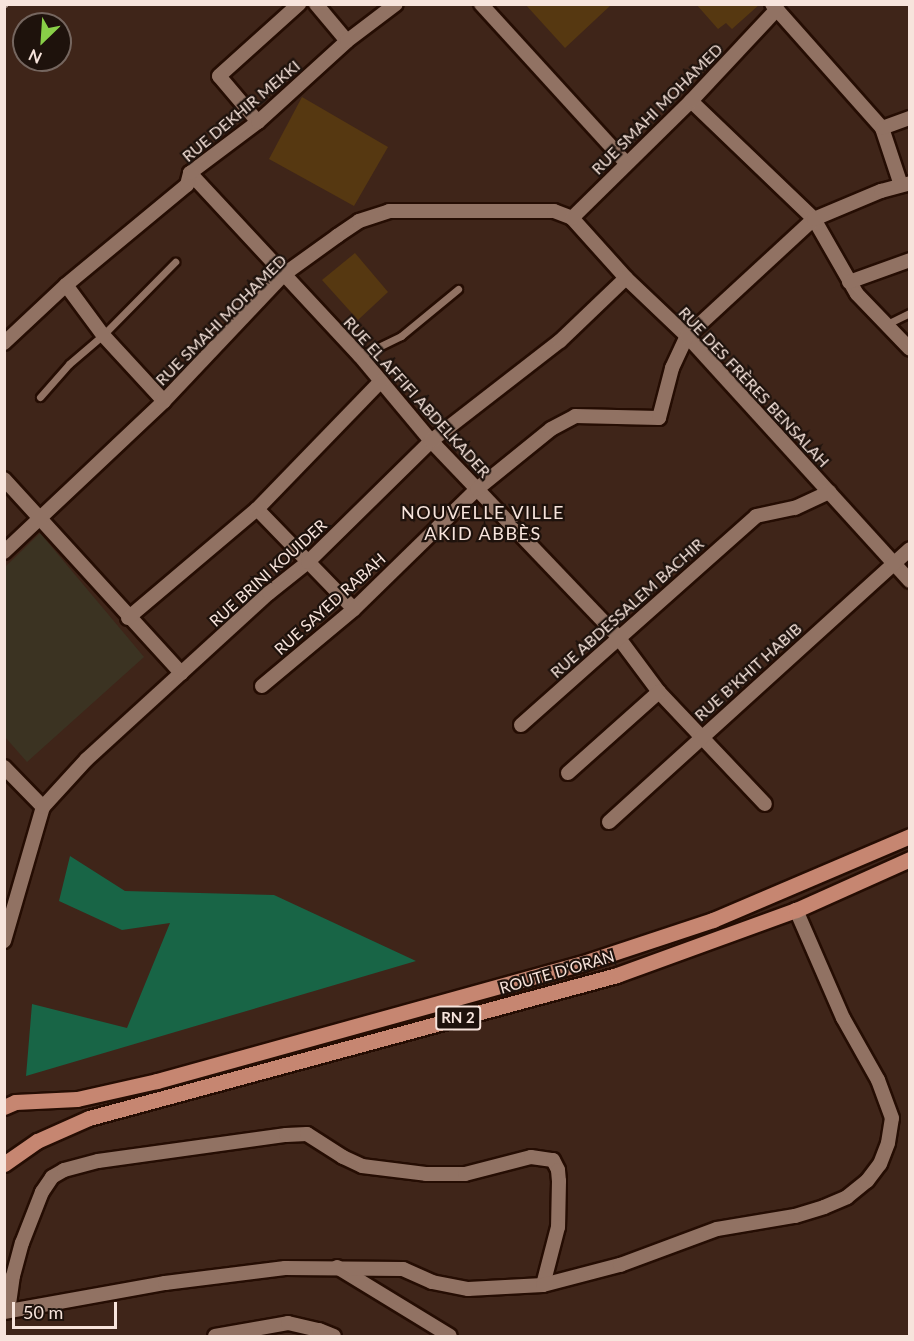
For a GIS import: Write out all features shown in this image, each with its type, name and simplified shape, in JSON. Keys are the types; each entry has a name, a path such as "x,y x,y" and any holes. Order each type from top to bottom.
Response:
{"main road":[{"name":"ROUTE D'ORAN","path":"4,1107 15,1101 77,1099 157,1082 580,964 713,920 909,836"},
{"name":"ROUTE D'ORAN","path":"4,1164 37,1141 89,1118 617,975 796,910 909,859"}],"street":[{"path":"258,122 219,76 299,4"},
{"path":"316,4 347,41"},
{"name":"RUE DEKHIR MEKKI","path":"4,343 66,285 187,185 190,172 258,122 347,41 396,4"},
{"path":"481,4 626,163"},
{"path":"687,336 814,219 905,184 882,128 775,7"},
{"name":"RUE SMAHI MOHAMED","path":"4,552 164,401 284,275 359,221 389,211 554,212 572,218 692,101 775,7"},
{"path":"692,101 814,219 849,282 909,349"},
{"path":"882,128 909,118"},
{"name":"RUE EL AFFIFI ABDELKADER","path":"190,172 360,356 431,441 618,637 659,692 765,804"},
{"name":"RUE DES FRÈRES BENSALAH","path":"572,218 626,278 687,336 909,581"},
{"path":"849,282 909,260"},
{"name":"RUE BRINI KOUIDER","path":"4,941 43,807 115,732 268,593 308,562 431,441 560,341 626,278"},
{"path":"66,285 103,335 164,401"},
{"name":"RUE SAYED RABAH","path":"262,686 354,609 477,489 551,429 575,416 659,418 672,368 687,336"},
{"path":"128,618 256,509 381,381"},
{"path":"4,480 128,618 181,673"},
{"name":"RUE ABDESSALEM BACHIR","path":"521,725 756,516 795,508 829,492"},
{"path":"256,509 354,609"},
{"name":"RUE B'KHIT HABIB","path":"609,822 909,549"},
{"path":"568,773 659,692"},
{"path":"4,767 43,807"},
{"path":"543,1285 558,1227 559,1181 558,1170 553,1160 531,1157 465,1174 419,1173 362,1166 307,1134 286,1135 98,1161 64,1170 52,1177 42,1192 22,1243 6,1311 165,1283 285,1268 403,1269 432,1282 468,1289 543,1285 610,1268 717,1229 795,1216 847,1197 867,1181 880,1164 888,1143 892,1118 859,1043 843,1018 796,910"},
{"path":"337,1267 450,1336"},
{"path":"215,1336 288,1323 311,1332 334,1336"}],"lane":[{"path":"40,397 69,364 103,335 175,262"},
{"path":"360,356 401,336 458,289"},
{"path":"887,324 909,313"}],"shaded area":[{"path":"40,533 144,657 27,762 5,737 5,567"}],"green space":[{"path":"70,856 125,891 274,895 416,961 26,1076 32,1004 127,1028 170,923 122,930 59,901"}],"building":[{"path":"525,4 612,4 565,48"},
{"path":"696,4 760,4 732,29 726,23 718,29"},
{"path":"302,97 388,147 354,206 269,159"},
{"path":"355,253 388,292 358,320 322,280"}],"district":[{"name":"NOUVELLE VILLE AKID ABBÈS","path":"483,523"}]}
